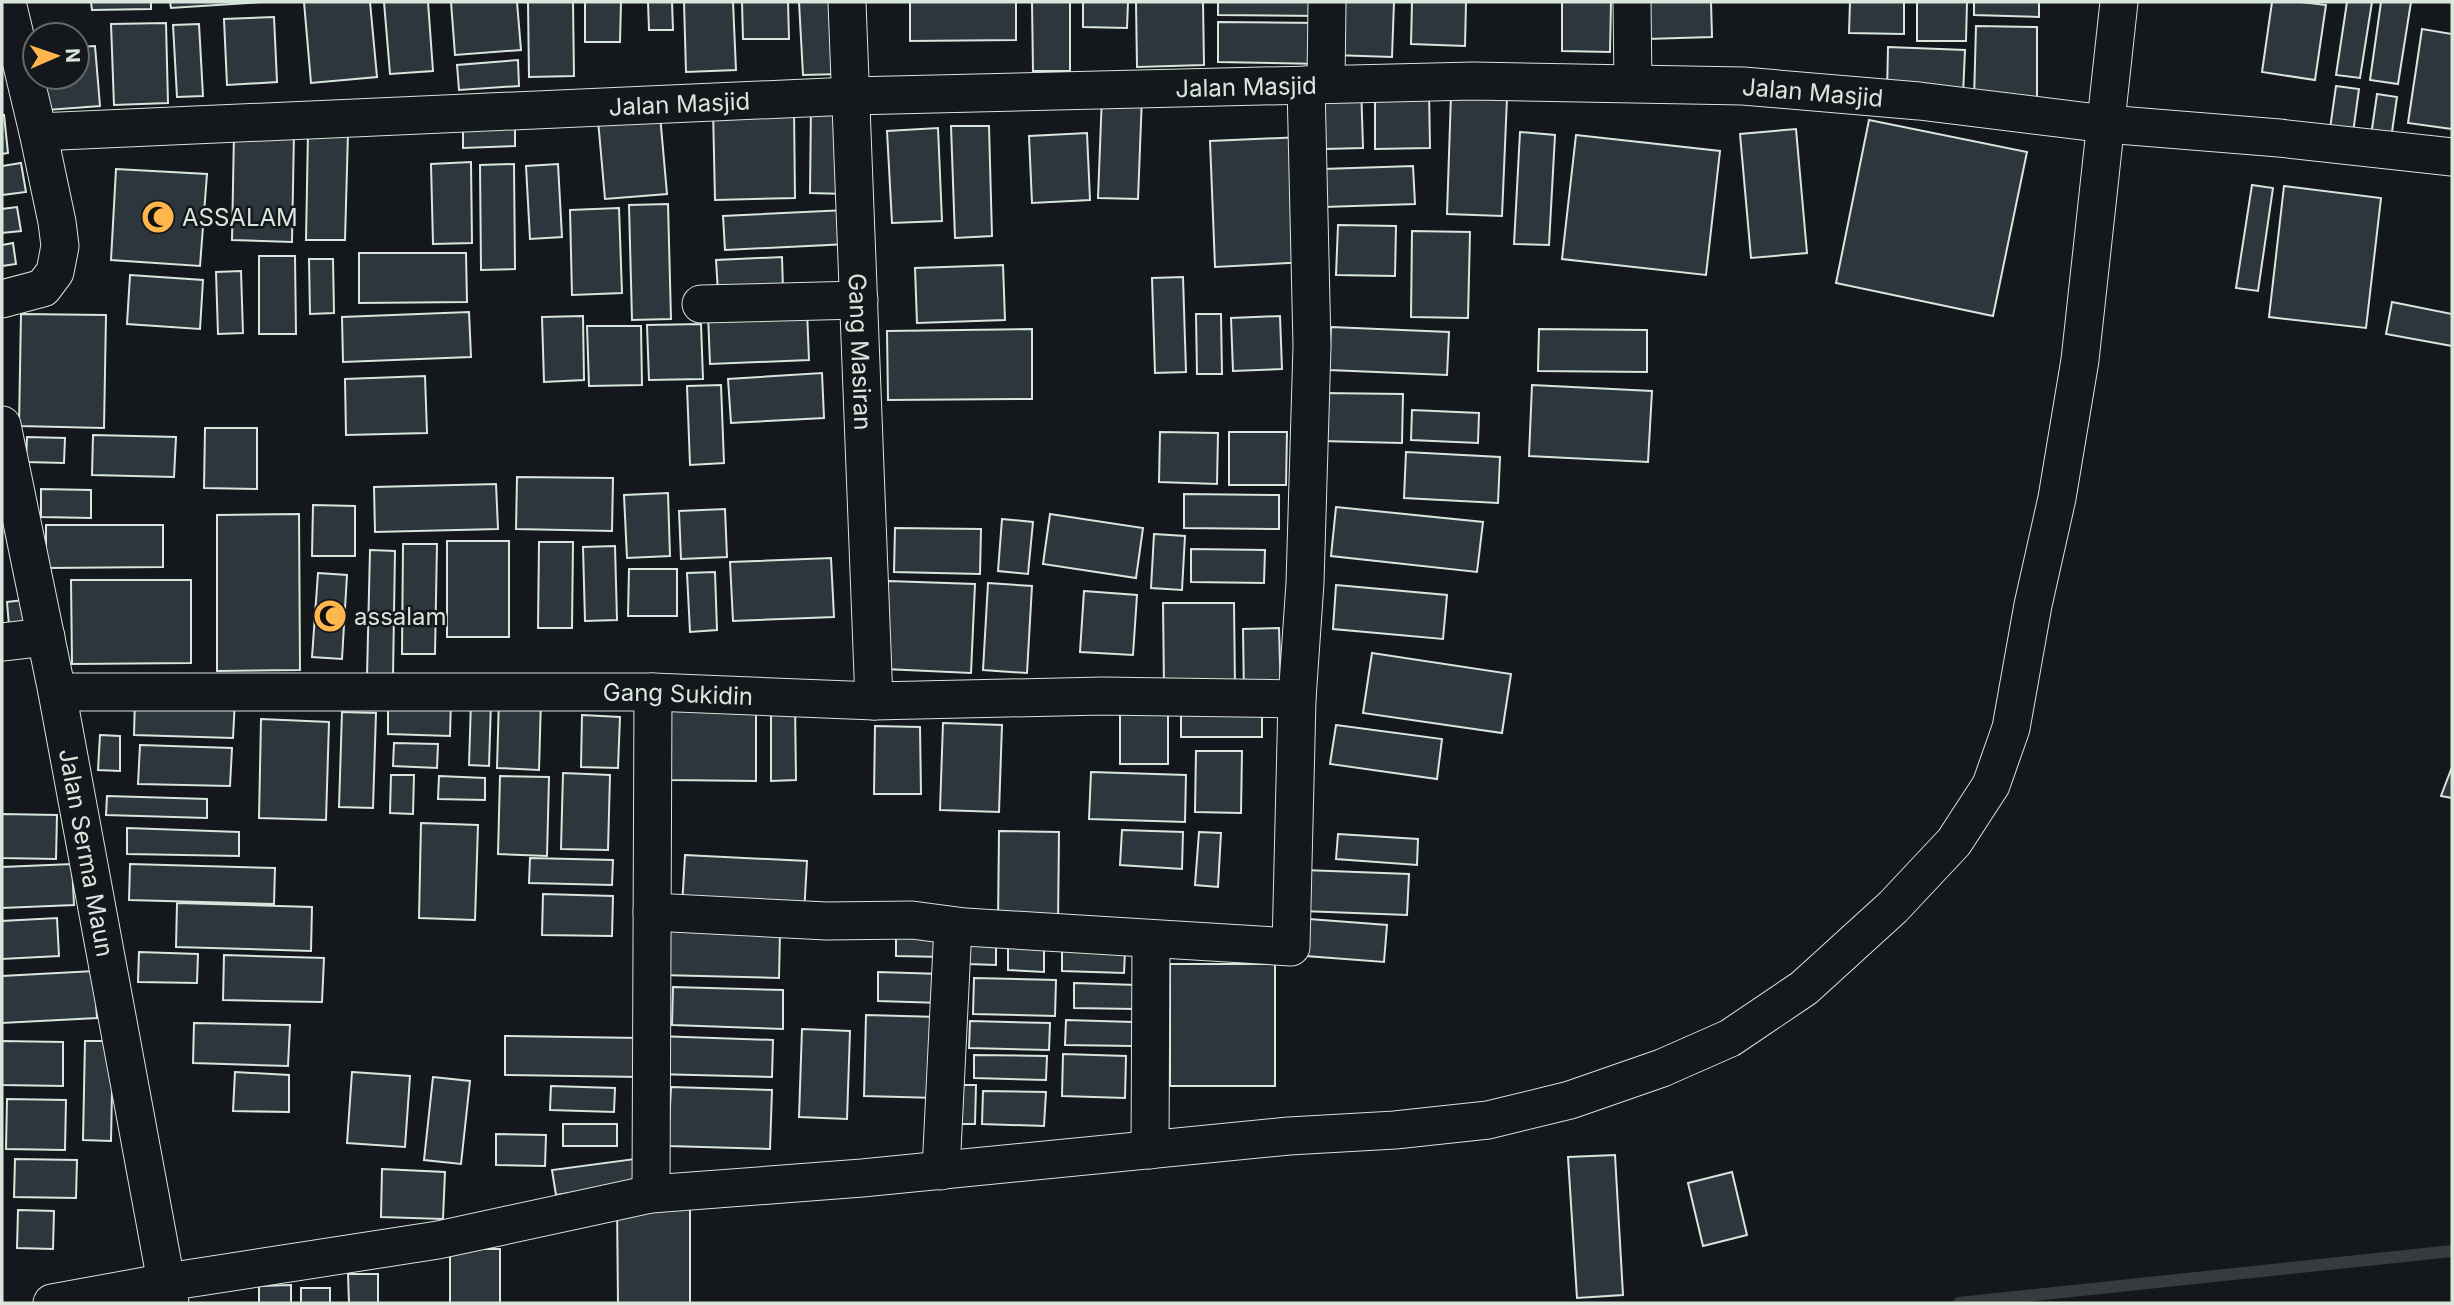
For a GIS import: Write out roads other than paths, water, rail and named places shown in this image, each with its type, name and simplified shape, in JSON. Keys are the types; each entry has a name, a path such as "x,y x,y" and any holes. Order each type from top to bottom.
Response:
{"street":[{"name":"Gang Masiran","path":"847,2 874,701"},
{"path":"652,912 827,921 912,920 953,926 1291,947 1297,699 1305,583 1312,346 1316,84 1327,2"},
{"path":"1632,2 1633,83"},
{"path":"52,1303 169,1293 438,1240 651,1194 941,1171 1289,1136 1395,1130 1488,1120 1570,1100 1662,1068 1730,1038 1804,988 1893,906 1954,842 1991,785 2011,728 2033,606 2057,498 2080,360 2119,2"},
{"path":"2,299 43,288 55,272 60,246 38,132 7,11"},
{"name":"Jalan Masjid","path":"38,132 851,96 1473,81 1744,86 2452,157"},
{"path":"701,304 859,300"},
{"name":"Jalan Serma Maun","path":"2,425 57,692 169,1293"},
{"path":"2,642 46,637"},
{"name":"Gang Sukidin","path":"57,692 653,692 874,701 1102,696 1297,699"},
{"path":"651,1194 653,692"},
{"path":"941,1171 953,926"},
{"path":"1150,1150 1151,939"}],"waterway":[{"path":"1959,1303 2452,1251"}],"place":[{"name":"ASSALAM","path":"158,217"},
{"name":"assalam","path":"330,616"}]}
